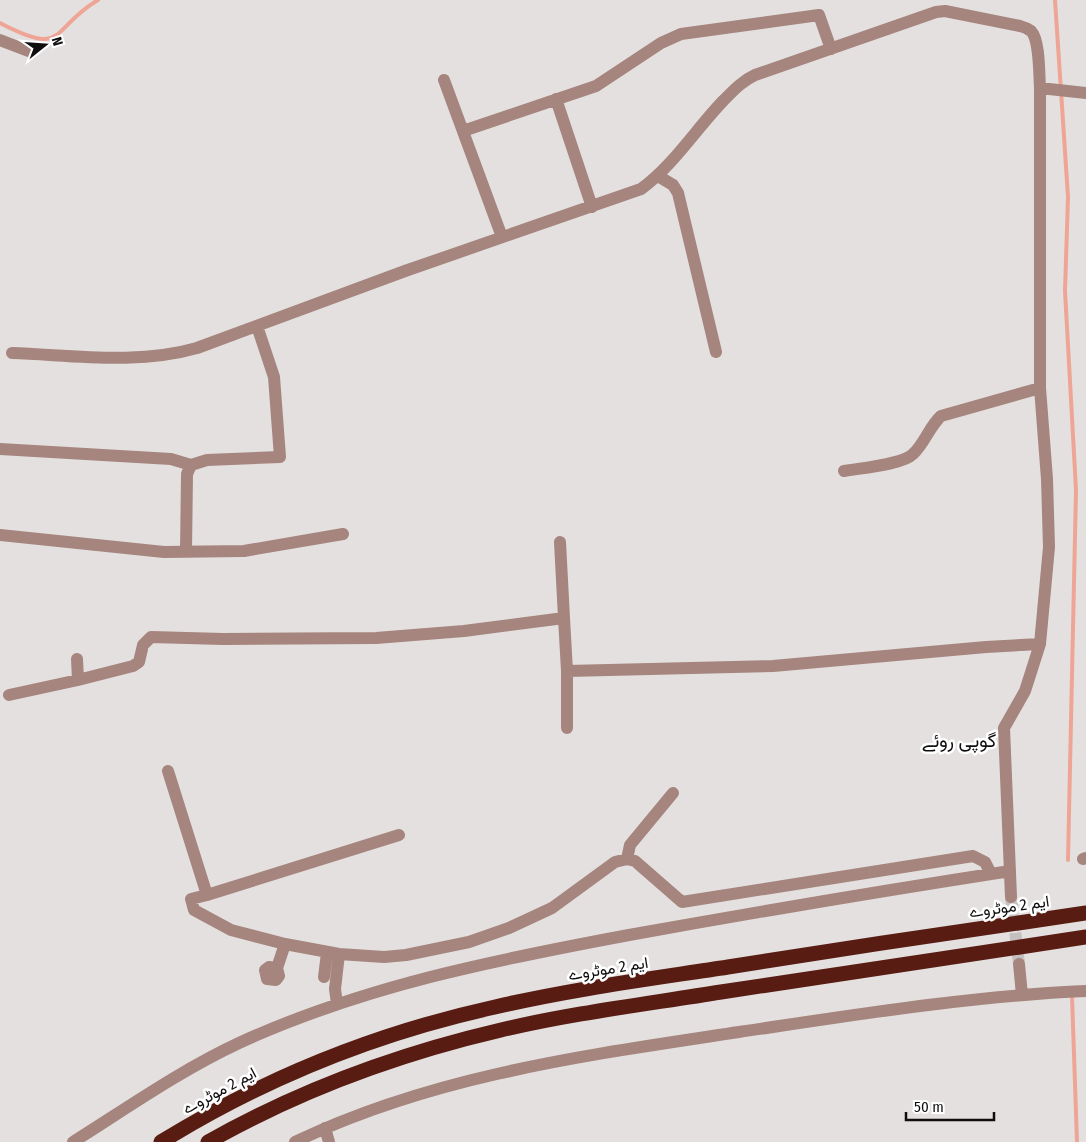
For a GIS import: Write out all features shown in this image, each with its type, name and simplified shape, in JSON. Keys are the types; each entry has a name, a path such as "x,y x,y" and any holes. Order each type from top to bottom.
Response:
{"highway":[{"name":"ایم 2 موٹروے","path":"161,1142 217,1109 291,1073 365,1045 455,1017 533,999 612,985 1086,912"},
{"path":"208,1142 264,1112 334,1081 412,1054 502,1030 614,1008 1086,938"}],"street":[{"path":"12,353 161,356 197,348 641,189 658,176 700,124 746,79 936,12 945,11 1020,26 1030,30 1051,89 1040,388 1047,479 1049,547 1040,644 1025,691 1004,728 1011,896"},
{"path":"463,131 601,83 661,43 694,32 819,15 831,49"},
{"path":"0,40 31,52"},
{"path":"444,80 502,238"},
{"path":"1051,89 1086,93"},
{"path":"556,99 592,207"},
{"path":"658,176 673,185 678,194 716,352"},
{"path":"0,449 170,459 192,465 207,460 280,457 274,377 257,326"},
{"path":"844,470 906,459 916,451 929,429 941,416 1040,388"},
{"path":"186,552 187,474 192,465"},
{"path":"0,535 164,552 186,552 244,551 343,534"},
{"path":"560,542 567,671 567,728"},
{"path":"9,695 133,666 139,662 146,640 158,636 223,640 376,638 564,618"},
{"path":"567,671 773,666 986,646 1040,644"},
{"path":"77,659 78,680"},
{"path":"168,771 207,895"},
{"path":"627,859 630,845 673,793"},
{"path":"399,835 191,899 194,910 231,930 285,944 333,953 384,957 447,947 488,936 526,921 552,908 615,862 627,859 635,861 682,902 973,856 985,862 991,874"},
{"path":"73,1142 205,1060 250,1039 338,1004 388,987 508,958 759,911 1010,871"},
{"path":"277,968 285,944"},
{"path":"324,977 333,953"},
{"path":"333,953 338,1004"},
{"path":"1019,964 1022,995"},
{"path":"295,1142 325,1128 402,1099 482,1077 542,1064 841,1017 1022,995 1086,991"},
{"path":"325,1128 329,1142"}],"waterway":[{"path":"0,23 21,33 48,39 56,36 82,11 98,0"},
{"path":"1055,0 1068,197 1065,291 1076,490 1068,860"},
{"path":"1072,996 1077,1142"}],"tunnel":[{"path":"1011,897 1019,964"}],"district":[{"name":"گوپی روئے","path":"959,740"}]}
